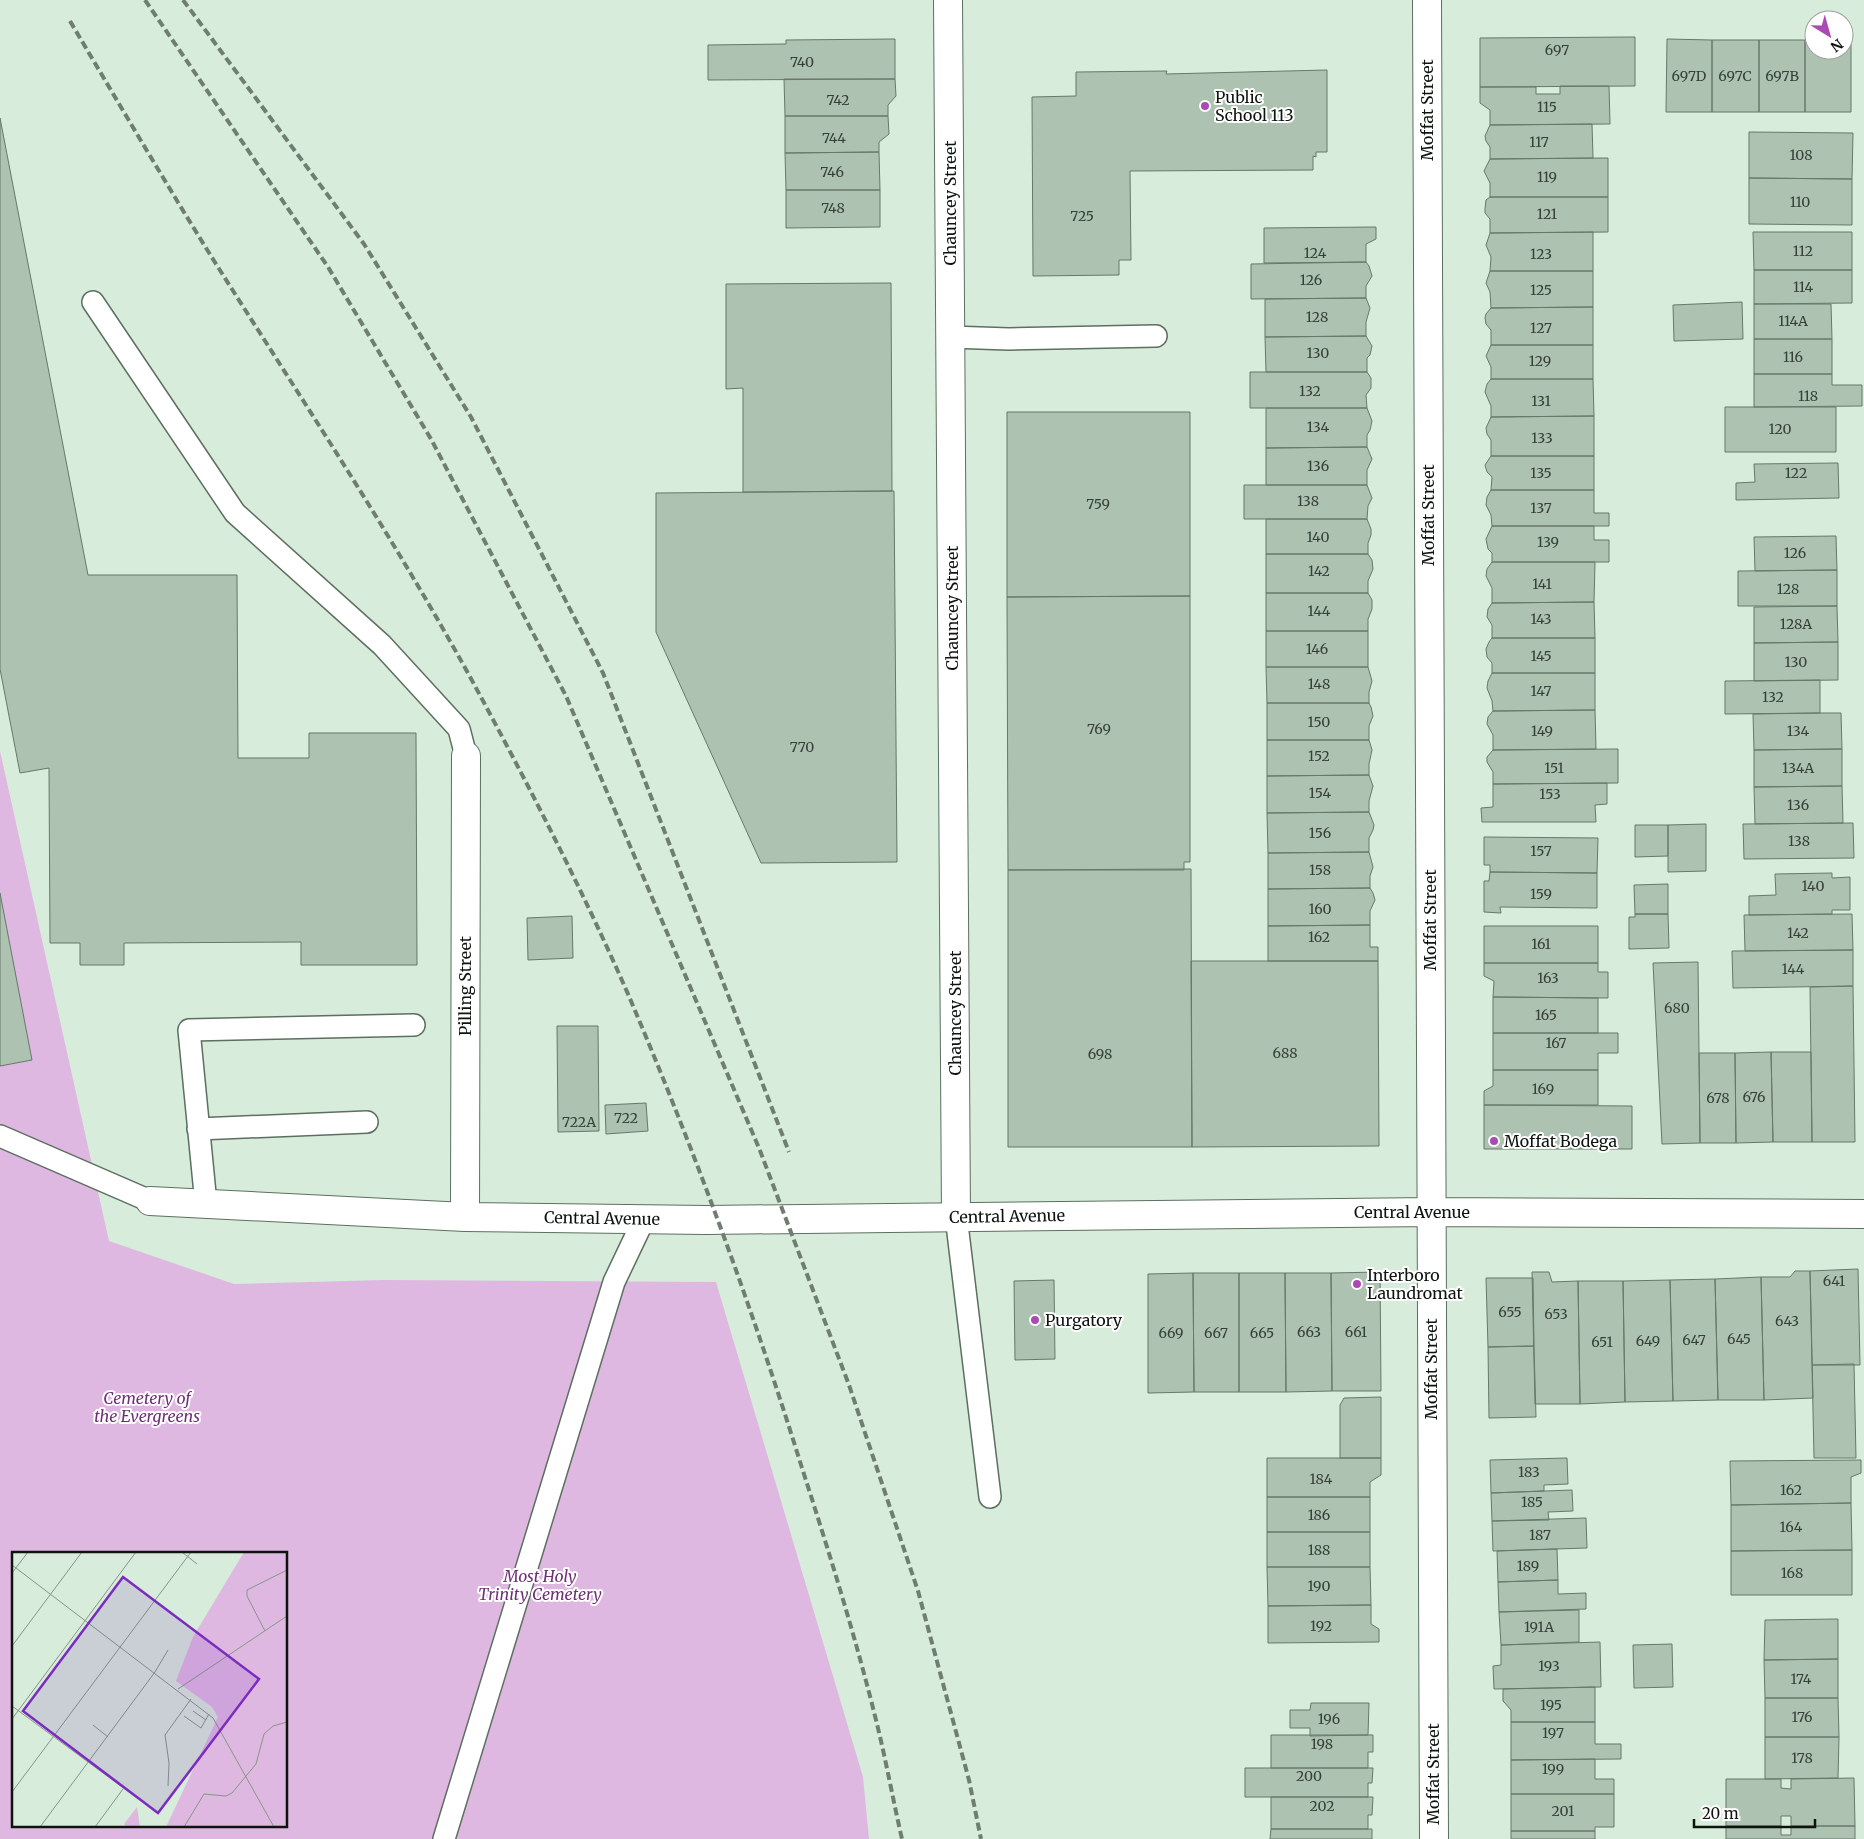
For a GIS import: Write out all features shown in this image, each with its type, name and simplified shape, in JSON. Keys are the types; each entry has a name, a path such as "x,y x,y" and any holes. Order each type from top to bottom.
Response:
{"street":[{"name":"Chauncey Street","path":"948,0 956,1216"},
{"name":"Moffat Street","path":"1427,0 1434,1839"},
{"name":"Pilling Street","path":"465,1217 466,756"},
{"name":"Central Avenue","path":"150,1201 465,1217 644,1219 1431,1212 1864,1214"}],"lane":[{"path":"93,302 234,513 382,645 459,729 466,756"},
{"path":"950,337 1009,339 1156,336"},
{"path":"206,1204 188,1030 414,1025"},
{"path":"198,1129 367,1122"},
{"path":"0,1136 150,1201"},
{"path":"956,1216 990,1497"},
{"path":"444,1839 614,1282 644,1219"}],"green space":[{"name":"Most Holy Trinity Cemetery","path":"0,751 109,1241 234,1284 383,1280 716,1282 863,1777 869,1839 0,1839"}],"building":[{"path":"1635,37 1635,86 1480,87 1480,38"},
{"path":"895,39 895,79 708,80 708,45 786,44 786,40"},
{"path":"1667,39 1712,40 1712,112 1666,112"},
{"path":"1712,40 1759,40 1759,112 1712,112"},
{"path":"1759,40 1804,40 1805,112 1759,112"},
{"path":"1805,60 1851,60 1851,112 1805,112"},
{"path":"1327,70 1327,152 1316,152 1316,157 1313,156 1313,170 1130,171 1131,260 1119,260 1119,275 1033,276 1032,97 1076,96 1076,72 1167,71 1166,74"},
{"path":"784,79 895,79 896,96 888,105 888,116 785,116"},
{"path":"1560,86 1609,86 1610,124 1490,125 1490,110 1480,103 1480,87 1536,87 1536,94 1560,94"},
{"path":"785,116 888,116 889,134 879,142 879,152 785,153"},
{"path":"0,118 88,575 237,575 238,758 309,758 309,733 416,733 417,965 301,965 301,942 124,943 124,965 80,965 80,943 50,943 49,768 20,773 0,669"},
{"path":"1592,124 1593,158 1490,159 1490,147 1485,136 1490,125"},
{"path":"1749,132 1853,133 1852,179 1749,178"},
{"path":"879,152 880,190 786,190 785,153"},
{"path":"1608,158 1608,197 1490,197 1490,183 1484,171 1490,159"},
{"path":"1749,178 1852,179 1852,225 1749,224"},
{"path":"786,190 880,190 880,227 786,228"},
{"path":"1490,197 1608,197 1608,232 1490,233 1490,219 1485,213 1485,209 1486,200"},
{"path":"1376,227 1376,239 1366,244 1366,262 1264,263 1264,228"},
{"path":"1593,232 1593,271 1490,271 1491,257 1486,245 1490,233"},
{"path":"1753,232 1852,232 1852,270 1754,270"},
{"path":"1366,262 1372,276 1366,286 1366,298 1251,299 1251,264"},
{"path":"1754,270 1852,270 1852,303 1754,304"},
{"path":"1490,271 1593,271 1593,307 1491,308 1490,292 1486,283"},
{"path":"891,283 892,491 743,492 743,388 726,389 726,284"},
{"path":"1366,298 1370,308 1366,322 1366,336 1265,337 1265,299"},
{"path":"1742,302 1743,339 1674,341 1673,305"},
{"path":"1754,304 1831,304 1832,339 1754,339"},
{"path":"1593,307 1593,345 1491,345 1491,330 1486,324 1485,318 1491,308"},
{"path":"1366,336 1372,346 1370,355 1367,358 1367,372 1266,372 1265,337"},
{"path":"1754,339 1832,339 1832,374 1754,374"},
{"path":"1491,345 1593,345 1593,379 1491,379 1491,367 1486,356"},
{"path":"1250,372 1367,372 1371,378 1371,388 1366,395 1367,408 1250,408"},
{"path":"1754,374 1832,374 1832,385 1862,385 1862,406 1754,407"},
{"path":"1491,379 1593,379 1594,416 1491,417 1491,406 1485,392 1487,384"},
{"path":"1725,407 1836,407 1836,452 1725,452"},
{"path":"1266,408 1367,408 1372,421 1367,435 1367,447 1266,448"},
{"path":"1007,412 1190,412 1190,596 1007,597"},
{"path":"1594,416 1594,456 1491,456 1491,440 1486,428 1491,417"},
{"path":"1367,447 1372,459 1367,470 1367,485 1266,485 1266,448"},
{"path":"1491,456 1594,456 1594,490 1491,490 1492,477 1487,472 1485,465"},
{"path":"1838,463 1839,498 1736,500 1736,483 1755,482 1754,464"},
{"path":"1244,485 1367,485 1372,498 1368,506 1367,519 1244,519"},
{"path":"1491,490 1594,490 1594,513 1609,513 1609,526 1492,526 1491,515 1486,505 1487,497"},
{"path":"894,491 897,862 761,863 656,632 656,493"},
{"path":"1266,519 1367,519 1371,529 1368,554 1266,554"},
{"path":"1492,526 1594,526 1594,540 1609,540 1609,562 1492,562 1492,553 1488,549 1486,539"},
{"path":"1836,536 1837,570 1755,571 1754,537"},
{"path":"1266,554 1368,554 1372,560 1373,569 1368,581 1368,593 1266,593"},
{"path":"1492,562 1595,562 1594,602 1492,603 1492,588 1486,576 1487,569"},
{"path":"1837,570 1837,606 1738,606 1738,571"},
{"path":"1266,593 1368,593 1372,600 1372,609 1368,619 1368,631 1266,631"},
{"path":"1190,596 1190,862 1184,862 1184,870 1008,870 1007,597"},
{"path":"1594,602 1595,638 1492,638 1492,625 1487,617 1488,609 1492,603"},
{"path":"1837,606 1838,642 1754,643 1754,607"},
{"path":"1266,631 1368,631 1368,667 1266,667"},
{"path":"1492,638 1595,638 1595,673 1492,673 1492,663 1487,657 1486,649"},
{"path":"1838,642 1838,680 1754,681 1754,643"},
{"path":"1266,667 1368,667 1372,681 1369,703 1267,703"},
{"path":"1492,673 1595,673 1595,710 1493,711 1492,701 1487,688"},
{"path":"1820,680 1820,713 1725,714 1725,681"},
{"path":"1267,703 1369,703 1373,716 1369,726 1369,740 1267,740"},
{"path":"1595,710 1596,749 1493,750 1493,735 1487,724 1488,717 1493,711"},
{"path":"1841,713 1842,749 1754,750 1753,714"},
{"path":"1267,740 1369,740 1372,750 1369,775 1267,776"},
{"path":"1618,749 1618,783 1493,784 1493,772 1487,762 1487,757 1493,750"},
{"path":"1842,749 1842,786 1754,787 1754,750"},
{"path":"1369,775 1373,786 1369,801 1369,812 1267,813 1267,776"},
{"path":"1607,783 1607,804 1595,805 1596,822 1482,822 1481,808 1493,807 1493,784"},
{"path":"1842,786 1843,823 1755,824 1754,787"},
{"path":"1369,812 1374,825 1369,838 1369,852 1268,853 1267,813"},
{"path":"1853,823 1854,858 1744,859 1743,824"},
{"path":"1706,824 1706,871 1668,872 1668,825"},
{"path":"1635,825 1668,825 1668,856 1635,857"},
{"path":"1484,837 1598,838 1597,873 1490,872 1490,865 1484,865"},
{"path":"1369,852 1373,867 1370,876 1370,888 1268,889 1268,853"},
{"path":"1191,869 1192,1147 1008,1147 1008,870"},
{"path":"1490,872 1597,873 1597,908 1500,907 1501,913 1484,912 1484,881 1489,881"},
{"path":"1832,873 1832,878 1850,877 1850,910 1832,910 1832,914 1749,915 1749,896 1776,895 1775,874"},
{"path":"1668,884 1668,914 1635,914 1634,885"},
{"path":"1370,888 1375,900 1370,911 1370,925 1268,926 1268,889"},
{"path":"0,893 32,1060 0,1066"},
{"path":"1635,914 1668,914 1669,948 1629,949 1629,917 1635,917"},
{"path":"1852,914 1853,950 1745,951 1744,915"},
{"path":"572,916 573,958 528,960 527,918"},
{"path":"1370,925 1370,947 1378,947 1378,961 1268,961 1268,926"},
{"path":"1484,926 1598,926 1598,963 1484,963"},
{"path":"1853,950 1853,986 1733,988 1732,951"},
{"path":"1191,961 1378,961 1379,1146 1192,1147"},
{"path":"1698,962 1700,1143 1662,1144 1653,963"},
{"path":"1484,963 1598,963 1598,972 1608,972 1608,998 1493,997 1494,981 1484,976"},
{"path":"1853,986 1855,1142 1812,1142 1810,987"},
{"path":"1493,997 1598,998 1598,1033 1493,1033"},
{"path":"557,1026 598,1026 599,1131 558,1132"},
{"path":"1493,1033 1618,1033 1618,1053 1598,1053 1598,1070 1493,1070"},
{"path":"1771,1052 1773,1142 1736,1143 1735,1053"},
{"path":"1771,1052 1811,1052 1812,1142 1773,1142"},
{"path":"1699,1053 1735,1053 1736,1143 1700,1143"},
{"path":"1493,1070 1598,1070 1598,1105 1484,1105 1484,1091 1493,1086"},
{"path":"646,1103 648,1131 606,1134 605,1105"},
{"path":"1484,1105 1632,1106 1632,1149 1484,1149"},
{"path":"1858,1269 1860,1365 1812,1365 1810,1271"},
{"path":"1795,1271 1810,1271 1813,1398 1764,1400 1761,1277 1790,1277"},
{"path":"1380,1272 1381,1391 1332,1391 1331,1273"},
{"path":"1532,1272 1549,1272 1552,1282 1578,1281 1580,1404 1535,1404"},
{"path":"1193,1273 1239,1273 1239,1392 1194,1392"},
{"path":"1193,1273 1194,1392 1148,1393 1148,1274"},
{"path":"1239,1273 1285,1273 1286,1392 1239,1392"},
{"path":"1285,1273 1331,1273 1332,1391 1286,1392"},
{"path":"1761,1277 1764,1400 1718,1400 1715,1279"},
{"path":"1486,1278 1533,1278 1534,1346 1488,1347"},
{"path":"1715,1279 1718,1400 1673,1401 1670,1280"},
{"name":"Purgatory","path":"1054,1280 1055,1359 1015,1360 1014,1281"},
{"path":"1670,1280 1673,1401 1625,1402 1623,1281"},
{"path":"1578,1281 1623,1281 1625,1402 1580,1404"},
{"path":"1534,1346 1536,1417 1489,1418 1488,1347"},
{"path":"1854,1364 1856,1458 1814,1458 1812,1365"},
{"path":"1381,1397 1381,1458 1340,1458 1340,1405 1344,1398"},
{"path":"1267,1458 1381,1458 1381,1475 1370,1482 1370,1497 1267,1497"},
{"path":"1567,1458 1568,1484 1544,1485 1544,1491 1491,1493 1490,1460"},
{"path":"1861,1460 1861,1473 1851,1477 1851,1503 1731,1505 1730,1461"},
{"path":"1572,1490 1573,1511 1548,1512 1549,1520 1492,1521 1491,1493"},
{"path":"1267,1497 1370,1497 1370,1532 1267,1532"},
{"path":"1851,1503 1852,1550 1731,1551 1731,1505"},
{"path":"1586,1518 1587,1548 1493,1551 1492,1521"},
{"path":"1267,1532 1370,1532 1370,1567 1267,1567"},
{"path":"1557,1549 1558,1580 1498,1582 1497,1551"},
{"path":"1852,1550 1852,1595 1731,1595 1731,1551"},
{"path":"1267,1567 1370,1567 1371,1605 1268,1606"},
{"path":"1558,1580 1558,1594 1586,1593 1586,1609 1499,1612 1498,1582"},
{"path":"1371,1605 1371,1624 1379,1629 1379,1642 1268,1643 1268,1606"},
{"path":"1579,1610 1579,1642 1501,1645 1499,1612"},
{"path":"1838,1619 1838,1659 1764,1660 1765,1620"},
{"path":"1600,1642 1601,1687 1494,1689 1493,1666 1501,1665 1501,1645"},
{"path":"1672,1644 1673,1687 1634,1688 1633,1645"},
{"path":"1838,1659 1838,1698 1765,1698 1764,1660"},
{"path":"1595,1687 1595,1722 1511,1722 1511,1710 1503,1701 1503,1689"},
{"path":"1765,1698 1838,1698 1839,1737 1765,1737"},
{"path":"1311,1703 1369,1703 1368,1735 1310,1736 1310,1728 1290,1728 1290,1710 1310,1710"},
{"path":"1511,1722 1595,1722 1595,1744 1621,1744 1621,1759 1511,1760"},
{"path":"1271,1735 1373,1735 1373,1752 1368,1752 1368,1768 1271,1768"},
{"path":"1765,1737 1839,1737 1838,1778 1765,1779"},
{"path":"1595,1759 1595,1779 1614,1779 1614,1794 1511,1794 1511,1760"},
{"path":"1245,1768 1373,1768 1372,1783 1368,1783 1368,1797 1245,1797"},
{"path":"1854,1778 1855,1826 1791,1826 1791,1816 1781,1816 1781,1826 1726,1826 1726,1779 1781,1779 1781,1788 1791,1789 1791,1779"},
{"path":"1511,1794 1614,1794 1614,1827 1595,1827 1595,1831 1511,1831"},
{"path":"1271,1797 1373,1797 1372,1815 1368,1815 1368,1829 1271,1829"},
{"path":"1726,1826 1781,1826 1781,1835 1791,1835 1791,1826 1855,1826 1855,1839 1726,1839"},
{"path":"1271,1829 1372,1829 1372,1839 1270,1839"},
{"path":"1511,1831 1595,1831 1595,1839 1511,1839"}],"railway":[{"path":"145,0 328,267 431,439 566,696 759,1148 849,1385 918,1591 969,1780 981,1839"},
{"path":"183,0 364,244 471,417 603,673 789,1152"},
{"path":"70,21 197,234 349,473 445,632 574,877 628,994 699,1170 783,1408 832,1562 859,1657 880,1735 902,1839"}],"place":[{"name":"Public School 113","path":"1205,106"},
{"name":"Moffat Bodega","path":"1494,1141"},
{"name":"Interboro Laundromat","path":"1357,1284"},
{"name":"Purgatory","path":"1035,1320"}],"park label":[{"name":"Cemetery of the Evergreens","path":"147,1407"}]}
